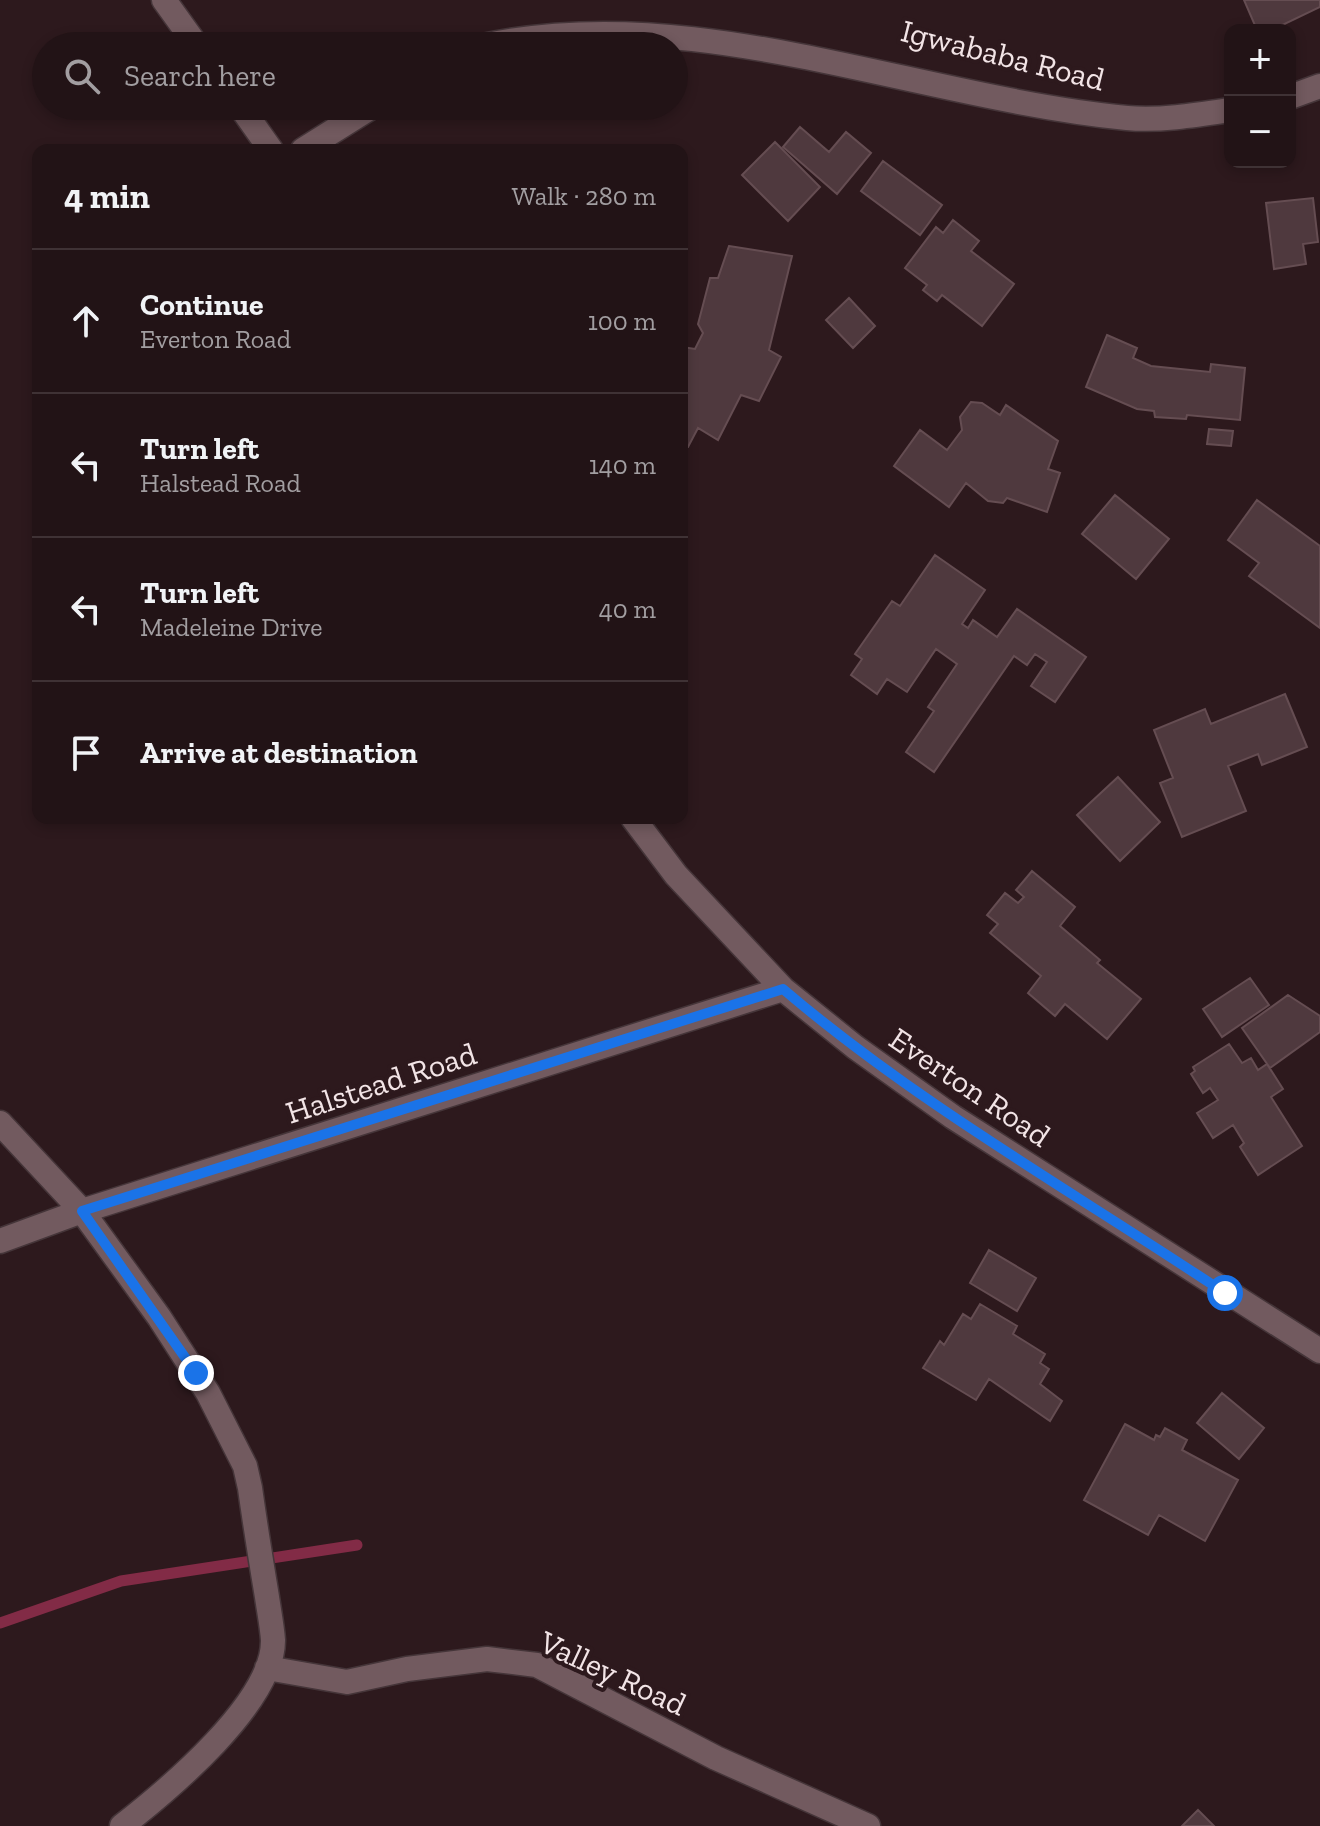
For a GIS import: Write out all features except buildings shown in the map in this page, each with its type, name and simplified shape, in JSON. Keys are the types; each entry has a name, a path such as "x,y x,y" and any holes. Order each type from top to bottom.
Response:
{"street":[{"path":"164,0 187,32"},
{"path":"516,32 572,16 601,12"},
{"name":"Igwababa Road","path":"784,30 992,91 1057,106 1129,118 1224,111"},
{"path":"1293,96 1320,86"},
{"path":"250,120 267,144"},
{"path":"313,144 351,120"},
{"name":"Everton Road","path":"638,824 676,875 783,989 855,1047 953,1117 1320,1351"},
{"name":"Halstead Road","path":"0,1241 82,1211 783,989"},
{"path":"0,1123 82,1211 159,1317 208,1393 245,1466 258,1536 273,1642 260,1685 245,1708 185,1771 122,1826"},
{"name":"Valley Road","path":"267,1668 347,1682 407,1669 487,1659 537,1665 716,1758 868,1826"}],"waterway":[{"path":"0,1623 121,1581 357,1545"}],"route":[{"path":"196,1373 82,1211 783,989 855,1047 953,1117 1225,1293"}]}
